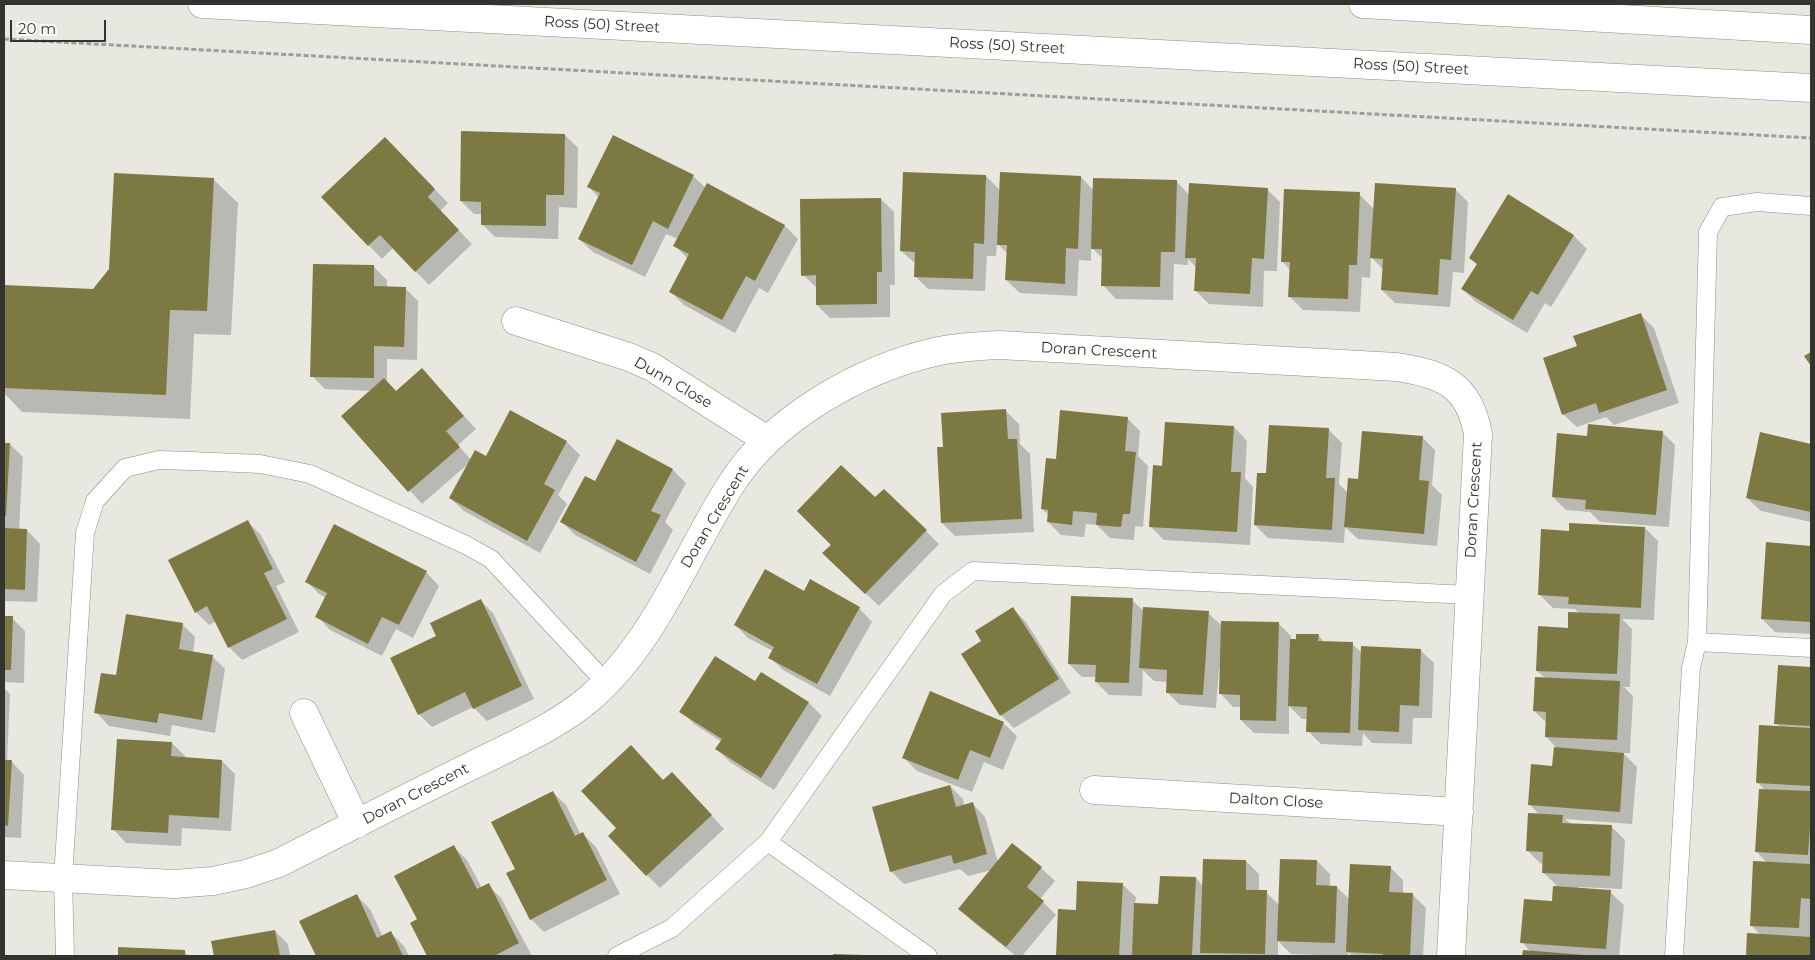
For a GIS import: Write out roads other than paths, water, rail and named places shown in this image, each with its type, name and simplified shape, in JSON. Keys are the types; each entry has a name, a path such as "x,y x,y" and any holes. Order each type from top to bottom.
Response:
{"street":[{"name":"Ross (50) Street","path":"202,4 1811,88"},
{"path":"1363,4 1811,30"},
{"name":"Dunn Close","path":"516,321 629,357 652,367 767,440"},
{"name":"Doran Crescent","path":"4,874 174,884 222,879 246,874 279,863 539,731 588,700 606,683 628,657 663,605 729,487 744,464 767,440 790,420 812,406 869,374 903,361 968,347 1019,346 1396,367 1420,371 1440,378 1457,390 1470,404 1478,434 1451,956"},
{"name":"Doran Crescent","path":"304,713 357,824"},
{"name":"Dalton Close","path":"1094,790 1459,812"}],"lane":[{"path":"1674,956 1691,668 1697,642 1708,232 1722,207 1757,202 1811,206"},
{"path":"65,956 63,878 85,533 95,501 124,468 159,460 192,460 260,464 310,474 466,545 490,559 606,683"},
{"path":"617,956 672,928 768,842 942,594 974,571 1469,595"},
{"path":"1697,642 1811,648"},
{"path":"768,842 928,956"}]}
